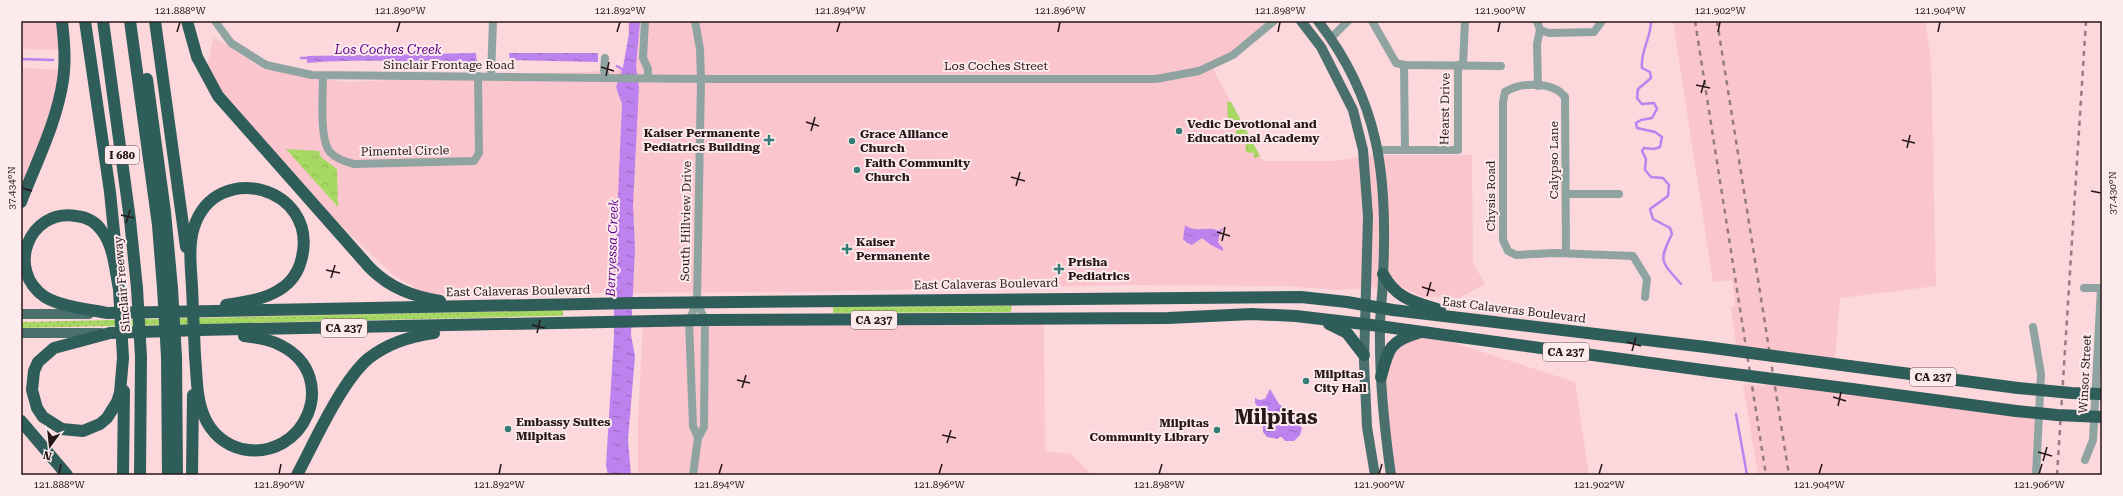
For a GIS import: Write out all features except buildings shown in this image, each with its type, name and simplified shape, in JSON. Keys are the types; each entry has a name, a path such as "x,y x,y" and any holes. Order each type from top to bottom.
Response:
{"highway":[{"path":"21,202 54,117 61,91 64,65 62,21"},
{"path":"85,21 110,192 119,289 123,358 123,475"},
{"name":"Sinclair Freeway","path":"103,21 130,220 137,288 141,357 140,475"},
{"name":"I 680","path":"130,21 168,288"},
{"name":"I 680","path":"138,21 165,212 177,475"},
{"path":"155,21 192,287"},
{"path":"186,21 197,57 218,96 375,273 389,285 410,295 460,306"},
{"path":"198,312 266,296 279,290 293,278 302,261 304,241 300,222 295,213 280,197 262,190 250,188 230,190 211,201 198,217 191,236 192,287 195,356 199,398 204,416 212,431 228,444 247,450 267,449 290,438 305,421 311,405 311,384 303,363 289,350 271,341 199,330"},
{"path":"107,314 53,300 40,292 28,277 24,260 24,252 36,228 51,218 70,215 89,219 96,224 107,239 119,289"},
{"path":"1383,274 1389,285 1402,297 1468,318"},
{"name":"East Calaveras Boulevard","path":"107,314 612,303 1301,297 1706,347 2018,388 2071,393 2102,394"},
{"name":"CA 237","path":"110,332 476,326 636,321 1168,318 1252,314 1296,316 1380,326 2016,411 2057,415 2102,416"},
{"path":"1296,316 1334,325 1349,335 1364,355"},
{"path":"297,475 344,389 352,377 369,359 380,351 414,337 476,326"},
{"path":"110,332 65,344 45,354 38,362 32,380 32,390 36,408 43,417 62,429 83,431 100,424 107,418 120,394 123,358"},
{"path":"1381,377 1389,352 1395,342 1421,332"},
{"path":"192,475 195,356"},
{"name":"I 680","path":"168,475 172,357"},
{"path":"21,422 67,475"}],"main road":[{"path":"1301,21 1321,47 1354,110 1361,142 1368,216 1364,324 1367,427 1375,475"},
{"path":"1318,21 1331,38 1359,86 1371,118 1379,150 1385,213 1380,326 1381,377 1383,419 1391,475"},
{"name":"East Calaveras Boulevard","path":"21,314 107,314"},
{"path":"21,333 110,332"}],"street":[{"name":"Sinclair Frontage Road","path":"215,21 231,43 266,66 323,76 491,76 701,79"},
{"path":"491,76 493,21"},
{"path":"645,21 643,58 648,69 646,78"},
{"name":"South Hillview Drive","path":"695,21 700,49 701,79 697,302"},
{"name":"Los Coches Street","path":"701,79 1156,79 1199,71 1233,55 1274,21"},
{"path":"1372,21 1396,64 1501,66"},
{"path":"1461,65 1465,21"},
{"path":"1537,21 1540,30 1537,44 1538,86"},
{"path":"1540,30 1549,33 1594,32 1602,21"},
{"path":"1331,38 1346,23"},
{"path":"605,58 604,70 607,78"},
{"path":"1404,65 1405,150"},
{"name":"Hearst Drive","path":"1379,150 1458,150 1461,65"},
{"name":"Pimentel Circle","path":"323,76 325,140 329,151 338,159 354,164 474,161 479,153 478,76"},
{"name":"Chysis Road","path":"1538,86 1521,86 1505,92 1503,102 1503,240 1508,251 1516,255 1566,254 1633,256 1647,279 1646,297"},
{"name":"Calypso Lane","path":"1538,86 1555,88 1565,97 1566,254"},
{"path":"1566,194 1619,194"},
{"path":"2084,288 2102,288"},
{"name":"Winsor Street","path":"2085,460 2093,440 2102,288"},
{"path":"693,475 698,438 704,427 705,320 697,302"},
{"path":"697,302 689,321 693,426 698,438"},
{"path":"2033,327 2041,374 2036,475"}],"shaded area":[{"path":"21,21 62,21 64,50 21,49"},
{"path":"628,21 1272,21 1212,67 1263,161 1334,161 1372,155 1472,155 1473,263 1485,284 1459,298 1424,297 1398,286 1341,290 1283,286 1130,285 799,292 426,294 393,275 289,176 206,71 214,37 263,69 345,82 629,70"},
{"path":"1673,21 1925,21 1931,59 1936,286 1840,298 1835,359 1736,346 1731,307 1735,306 1732,280 1713,282"},
{"path":"21,68 64,70 29,181 21,181"},
{"path":"1044,319 1045,451 1071,454 1092,475 639,475 638,473 638,418 643,321"},
{"path":"1421,332 1575,382 1589,475 1391,475 1385,362 1389,352"},
{"path":"1763,378 2039,414 2035,475 1758,475 1743,384 1764,386"}],"green space":[{"path":"1227,102 1231,102 1260,156 1254,158 1254,153 1246,152 1245,136 1236,136 1236,120 1228,119"},
{"path":"286,149 319,151 321,157 337,169 338,207"},
{"path":"1012,306 1011,312 833,313 833,307"},
{"path":"563,310 563,316 21,328 21,322"}],"water":[{"path":"629,21 640,21 636,67 639,87 633,205 635,248 631,335 635,356 628,440 631,475 608,475 606,465 614,336 614,289 622,104 616,87 623,67 629,34"},
{"path":"476,53 477,64 460,61 344,61 307,63 307,56"},
{"path":"509,53 598,53 598,62 510,60"},
{"path":"1185,225 1194,229 1215,229 1219,231 1224,227 1219,236 1218,243 1223,248 1223,251 1211,245 1202,238 1192,245 1187,243 1183,239"},
{"path":"1270,389 1279,404 1296,417 1296,419 1290,419 1290,422 1297,423 1302,428 1300,435 1294,441 1285,441 1282,437 1279,437 1278,439 1267,437 1263,432 1262,412 1255,403 1255,398 1259,400 1265,399"}],"waterway":[{"path":"1651,21 1651,27 1642,62 1642,68 1650,72 1651,78 1638,89 1637,98 1642,104 1654,103 1657,109 1652,118 1641,120 1636,123 1637,128 1655,132 1662,137 1660,147 1654,149 1644,148 1642,151 1646,159 1645,170 1651,177 1663,178 1669,185 1668,196 1650,209 1653,219 1670,228 1672,234 1663,256 1669,270 1681,284"},
{"name":"Los Coches Creek","path":"301,58 310,58"},
{"name":"Los Coches Creek","path":"21,59 53,60"},
{"name":"Los Coches Creek","path":"617,66 625,71"},
{"path":"1736,414 1747,475"}],"railway":[{"path":"1695,21 1766,475"},
{"path":"1717,21 1789,475"},
{"path":"2057,475 2086,21"}],"place":[{"name":"Vedic Devotional and Educational Academy","path":"1179,131"},
{"name":"Kaiser Permanente Pediatrics Building","path":"769,140"},
{"name":"Grace Alliance Church","path":"852,141"},
{"name":"Faith Community Church","path":"857,170"},
{"name":"Kaiser Permanente","path":"847,249"},
{"name":"Prisha Pediatrics","path":"1059,269"},
{"name":"Milpitas City Hall","path":"1306,381"},
{"name":"Embassy Suites Milpitas","path":"508,429"},
{"name":"Milpitas Community Library","path":"1217,430"}],"district":[{"name":"Milpitas","path":"1276,417"}],"water label":[{"name":"Berryessa Creek","path":"612,248"}]}
